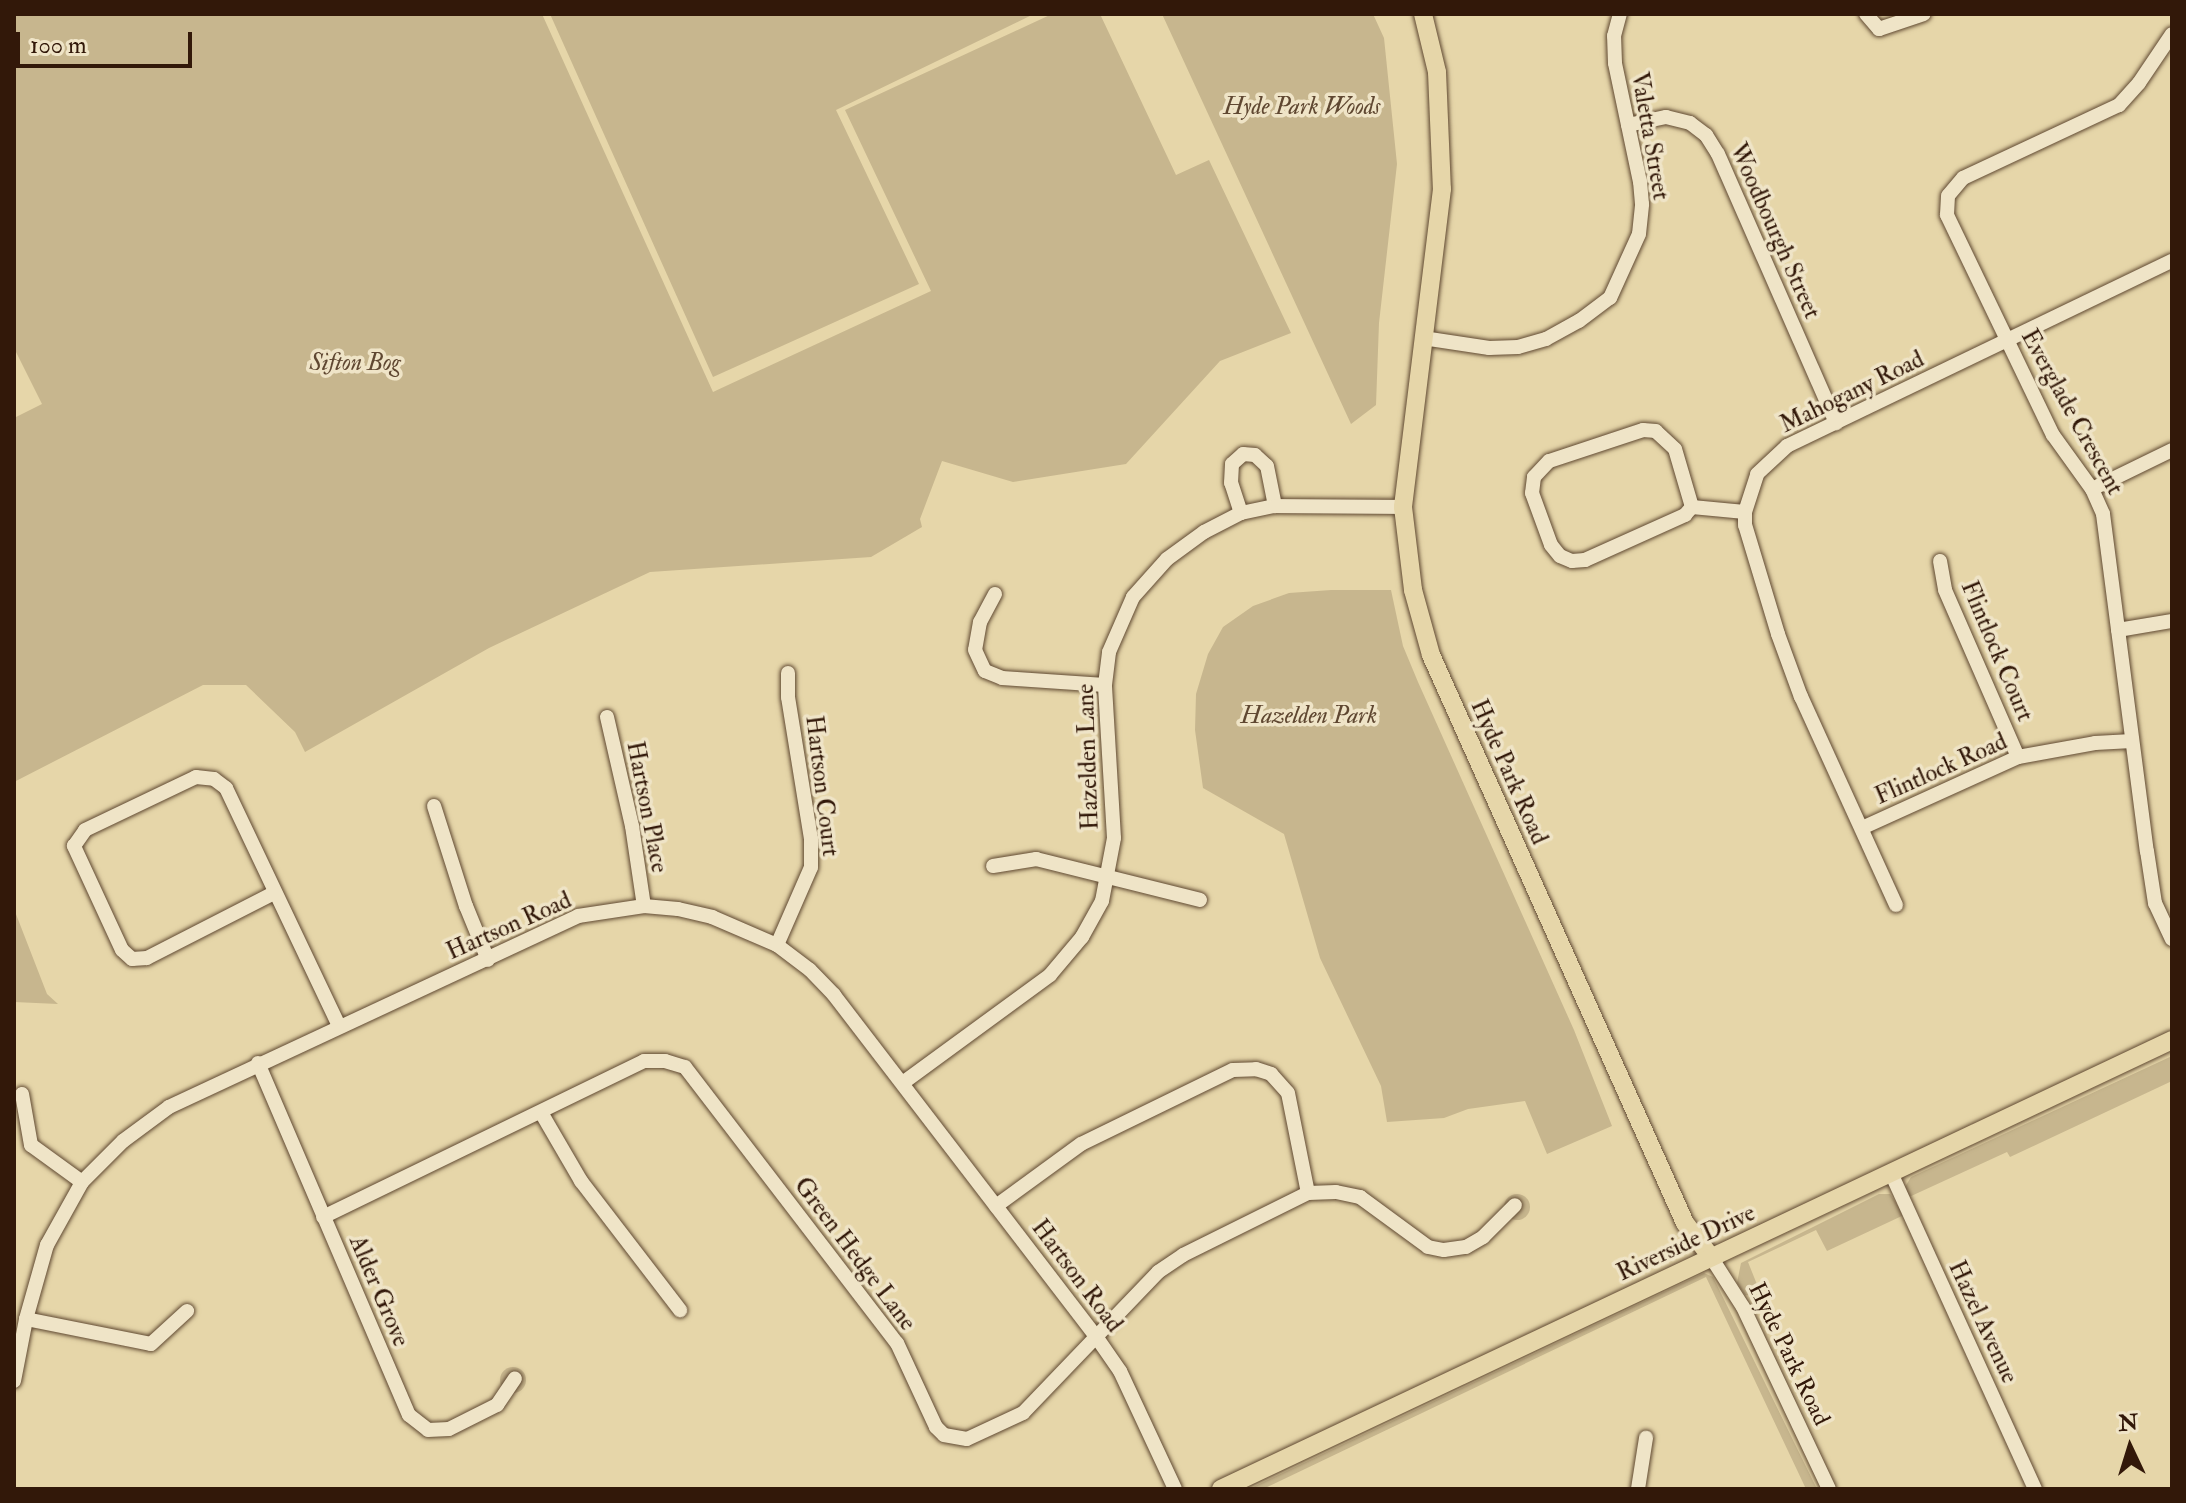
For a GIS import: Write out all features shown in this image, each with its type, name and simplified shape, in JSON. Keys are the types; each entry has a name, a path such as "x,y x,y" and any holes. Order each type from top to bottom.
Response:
{"main road":[{"name":"Hyde Park Road","path":"1423,14 1437,72 1442,189 1403,507 1413,590 1431,655 1685,1223 1711,1257"},
{"name":"Riverside Drive","path":"1221,1489 2172,1040"}],"street":[{"name":"Valetta Street","path":"1423,338 1489,348 1518,347 1546,339 1579,321 1610,298 1639,234 1640,182 1615,63 1614,36 1620,14"},
{"path":"1866,14 1879,29 1924,14"},
{"name":"Everglade Crescent","path":"2172,34 2139,83 2119,105 1963,178 1948,196 1947,215 2053,435 2092,489 2103,514 2155,903 2172,939"},
{"name":"Woodbourgh Street","path":"1628,125 1666,117 1690,123 1706,135 1718,154 1836,423"},
{"name":"Mahogany Road","path":"1896,905 1864,827 1801,697 1778,634 1745,525 1745,512 1757,474 1787,446 2172,261"},
{"path":"1643,430 1656,431 1675,449 1692,507 1685,515 1585,560 1572,561 1560,556 1551,545 1532,493 1534,477 1549,461 1643,430"},
{"path":"2092,489 2172,450"},
{"path":"1241,513 1231,483 1232,464 1243,454 1255,455 1267,466 1275,506"},
{"name":"Hazelden Lane","path":"904,1082 1050,975 1082,937 1102,901 1114,838 1105,685 1109,652 1133,597 1167,559 1204,532 1241,513 1275,506 1403,507"},
{"path":"1692,507 1745,512"},
{"name":"Flintlock Court","path":"1940,561 1945,590 2018,757"},
{"path":"995,594 980,622 975,650 985,671 1002,678 1105,685"},
{"path":"2118,630 2172,621"},
{"name":"Hartson Court","path":"777,945 811,867 811,839 788,697 788,673"},
{"name":"Hartson Place","path":"607,717 632,826 644,906"},
{"name":"Flintlock Road","path":"1864,827 2018,757 2095,743 2132,741"},
{"path":"274,893 147,958 132,959 122,950 77,856 77,838 85,830 196,777 214,779 226,788 339,1026"},
{"path":"434,806 466,906 488,960"},
{"path":"993,866 1036,859 1108,874 1200,900"},
{"name":"Hartson Road","path":"14,1381 26,1319 47,1245 82,1182 123,1141 169,1107 578,916 644,906 712,917 777,945 834,995 904,1082 1120,1371 1175,1489"},
{"name":"Green Hedge Lane","path":"323,1217 542,1114 644,1061 665,1061 685,1067 897,1343 936,1427 944,1435 967,1439 1023,1413 1158,1272 1183,1255 1308,1193 1336,1192 1360,1197 1428,1247 1444,1250 1466,1247 1483,1237 1515,1205"},
{"name":"Alder Grove","path":"258,1063 409,1415 428,1430 449,1429 497,1405 515,1378"},
{"path":"996,1206 1081,1144 1233,1070 1256,1069 1271,1074 1288,1093 1308,1193"},
{"path":"22,1094 31,1145 82,1182"},
{"path":"542,1114 581,1181 680,1310"},
{"name":"Hazel Avenue","path":"1891,1173 2035,1489"},
{"name":"Hyde Park Road","path":"1711,1257 1743,1307 1829,1489"},
{"path":"26,1319 151,1344 187,1311"},
{"path":"1638,1489 1646,1438"}],"green space":[{"name":"Sifton Bog","path":"14,14 542,14 713,392 931,291 845,110 1052,14 1100,14 1176,175 1209,160 1291,333 1220,361 1126,464 1013,482 942,461 920,519 922,527 871,557 650,572 489,648 305,752 295,732 246,685 203,685 14,782 14,418 42,404 14,348"},
{"path":"550,14 1034,14 836,110 919,284 713,377"},
{"name":"Hyde Park Woods","path":"1162,14 1373,14 1384,38 1397,164 1379,323 1376,405 1351,424"},
{"name":"Hazelden Park","path":"1391,590 1403,646 1574,1030 1612,1126 1547,1154 1525,1101 1468,1109 1444,1118 1387,1122 1381,1086 1320,958 1284,834 1203,788 1195,730 1196,694 1208,654 1223,627 1253,606 1289,593"},
{"path":"14,909 47,994 58,1004 14,1002"},
{"path":"2172,1056 2172,1081 2010,1157 2007,1152 1909,1197 1905,1187 1911,1177"},
{"path":"1517,1194 1526,1198 1530,1207 1526,1216 1517,1220 1508,1216 1504,1207 1508,1198"},
{"path":"1879,1194 1890,1194 1904,1215 1827,1251 1816,1230 1748,1262 1760,1292 1745,1295 1737,1283 1741,1263"},
{"path":"1704,1273 1713,1277 1817,1489 1806,1489 1706,1277 1263,1489 1249,1489"},
{"path":"513,1367 523,1370 526,1380 523,1390 513,1393 503,1390 500,1380 503,1370"}]}
